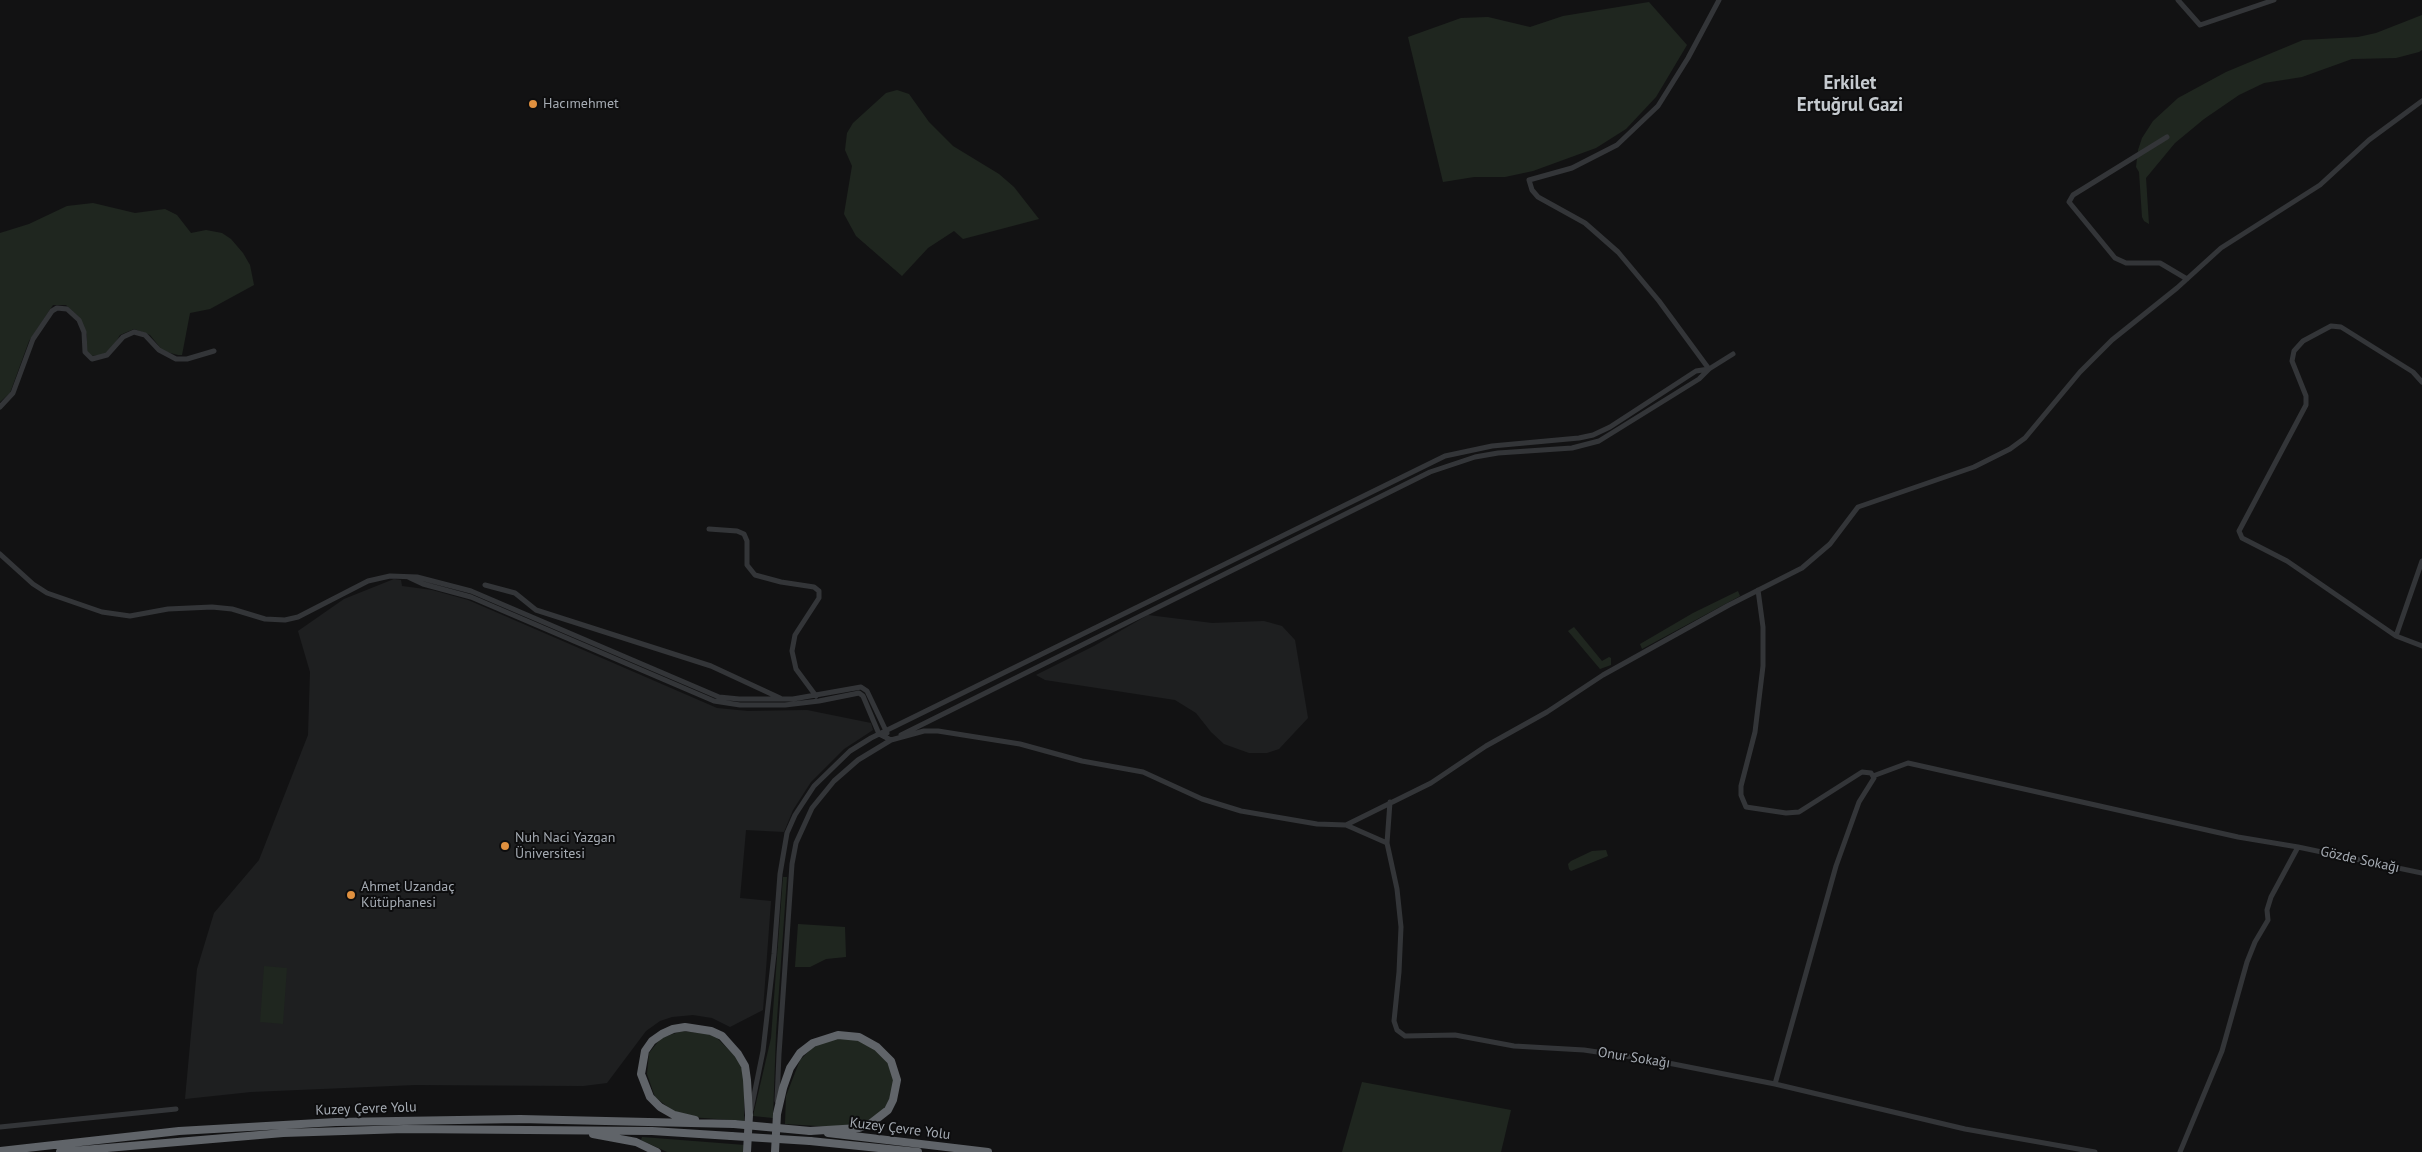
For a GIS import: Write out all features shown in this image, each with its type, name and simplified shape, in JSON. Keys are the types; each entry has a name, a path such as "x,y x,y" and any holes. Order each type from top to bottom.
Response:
{"highway":[{"path":"747,1152 750,1115 745,1066 735,1049 722,1036 704,1029 685,1027 662,1034 645,1051 641,1074 650,1097 660,1107 674,1115 690,1119 734,1124 810,1131 859,1128 870,1124 888,1110 893,1100 897,1080 891,1061 877,1047 859,1037 849,1035 827,1036 813,1043 800,1053 790,1068 777,1114 775,1152"},
{"name":"Kuzey Çevre Yolu","path":"0,1151 179,1131 345,1122 520,1119 734,1124"},
{"path":"502,1128 616,1137 636,1142 657,1152"},
{"name":"Kuzey Çevre Yolu","path":"60,1152 170,1141 292,1133 502,1128 652,1131 810,1141 918,1152"},
{"name":"Kuzey Çevre Yolu","path":"810,1131 988,1152"}],"street":[{"path":"1709,369 1659,301 1618,252 1584,223 1538,197 1532,190 1529,180 1572,168 1617,145 1658,106 1688,58 1719,0"},
{"path":"2178,0 2200,25 2274,0"},
{"path":"1346,825 1444,775 1486,746 1547,712 1603,675 1802,568 1830,544 1858,507 1984,463 2026,438 2101,350 2187,279 2221,248 2320,185 2369,140 2422,101"},
{"path":"2166,137 2073,195 2069,202 2115,258 2126,263 2151,262 2164,264 2187,279"},
{"path":"0,407 13,393 33,339 52,312 57,308 65,308 79,320 84,332 85,352 92,359 107,355 123,338 134,332 145,335 159,350 176,359 187,359 214,351"},
{"path":"2422,382 2413,372 2341,327 2331,326 2303,341 2294,351 2292,361 2306,396 2306,406 2240,531 2242,538 2286,561 2396,636 2422,646"},
{"path":"777,1114 779,1054 792,864 796,843 812,808 834,781 858,760 891,740 1430,472 1475,457 1498,452 1572,448 1599,441 1699,379 1709,369 1733,354"},
{"path":"750,1115 763,1051 774,954 780,874 787,833 799,808 825,774 854,748 1445,456 1492,446 1593,435 1610,427 1696,371 1709,369"},
{"path":"709,529 737,531 744,534 747,541 747,565 755,575 781,582 814,587 819,591 819,598 795,635 792,651 796,669 816,696"},
{"path":"0,554 33,584 47,593 90,608 130,616 168,609 212,607 232,609 272,620 285,620 298,617 368,581 390,576 418,577 471,591 712,694 739,700 783,700 816,696 856,686 863,688 891,740"},
{"path":"2396,636 2422,561"},
{"path":"408,577 423,584 471,597 714,701 740,705 785,705 859,693 863,696 879,734 891,740 924,731 938,731 1012,743 1143,772 1202,799 1242,811 1316,824 1346,825 1387,843"},
{"path":"485,585 515,593 536,610 711,666 783,700"},
{"name":"Gözde Sokağı","path":"1758,590 1763,627 1763,666 1755,732 1741,786 1746,807 1786,813 1799,812 1862,772 1869,772 1873,776 1908,763 2238,837 2298,847 2422,873"},
{"path":"1776,1084 1836,866 1859,802 1873,782 1873,776"},
{"name":"Onur Sokağı","path":"1390,802 1387,843 1400,914 1400,957 1394,1021 1397,1030 1402,1034 1412,1038 1455,1035 1514,1046 1613,1054 1689,1066 1776,1084 1956,1127 2095,1152"},
{"path":"2180,1152 2222,1051 2247,962 2255,942 2267,922 2267,910 2271,897 2298,847"},
{"path":"0,1127 176,1109"}],"shaded area":[{"path":"1649,2 1687,45 1656,97 1626,129 1596,148 1533,171 1505,177 1474,177 1443,182 1408,37 1461,18 1488,17 1530,27 1563,16"},
{"path":"2422,15 2422,50 2419,52 2396,58 2352,59 2302,77 2264,83 2239,95 2204,119 2175,143 2146,178 2149,224 2144,221 2142,217 2139,172 2136,167 2138,150 2142,138 2153,121 2178,98 2226,72 2303,40 2358,37 2376,33"},
{"path":"897,90 909,94 929,122 953,146 999,174 1014,187 1039,219 963,239 954,231 928,248 902,276 856,236 844,214 852,166 845,150 847,133 853,123 886,93"},
{"path":"93,203 135,213 165,209 177,215 191,233 206,230 222,233 231,239 243,253 250,265 254,285 210,309 190,313 182,355 163,351 150,335 134,329 120,335 111,350 102,355 91,356 87,351 87,335 79,317 66,305 53,305 29,341 10,393 0,402 0,233 29,224 67,206"},
{"name":"Nuh Naci Yazgan Üniversitesi","path":"394,579 401,580 402,586 432,590 468,600 717,708 748,711 807,710 871,723 873,730 844,749 811,782 793,810 784,832 746,830 740,898 771,901 763,1010 730,1027 712,1018 693,1015 672,1017 660,1021 646,1031 607,1083 583,1086 415,1085 251,1092 185,1099 197,969 214,913 259,860 308,735 310,672 298,631 344,599"},
{"path":"1738,591 1740,596 1642,649 1640,644 1693,613"},
{"path":"1148,615 1212,623 1264,621 1282,626 1295,640 1308,718 1279,749 1267,753 1249,753 1224,744 1211,732 1196,713 1175,700 1045,680 1036,675 1094,646"},
{"path":"1574,627 1602,661 1609,657 1611,658 1611,665 1600,669 1568,631"},
{"path":"1606,850 1608,856 1571,871 1569,869 1568,864 1571,861 1592,851"},
{"path":"783,877 787,877 776,1033 773,1118 753,1116 771,1038"},
{"path":"798,924 845,927 846,957 826,959 810,967 795,967"},
{"path":"264,966 287,968 283,1024 260,1022"},
{"path":"682,1031 708,1034 717,1038 740,1061 744,1076 744,1121 690,1117 673,1111 655,1097 647,1074 649,1053 661,1038"},
{"path":"851,1038 867,1043 888,1059 894,1076 893,1094 883,1112 864,1123 853,1126 833,1127 785,1124 786,1096 800,1060 811,1049 828,1039"},
{"path":"1362,1082 1511,1110 1501,1152 1342,1152"},
{"path":"642,1137 745,1145 744,1152 667,1152 641,1140"}],"place":[{"name":"Hacımehmet","path":"533,104"},
{"name":"Nuh Naci Yazgan Üniversitesi","path":"505,846"},
{"name":"Ahmet Uzandaç Kütüphanesi","path":"351,895"}],"district":[{"name":"Erkilet Ertuğrul Gazi","path":"1850,95"}]}
